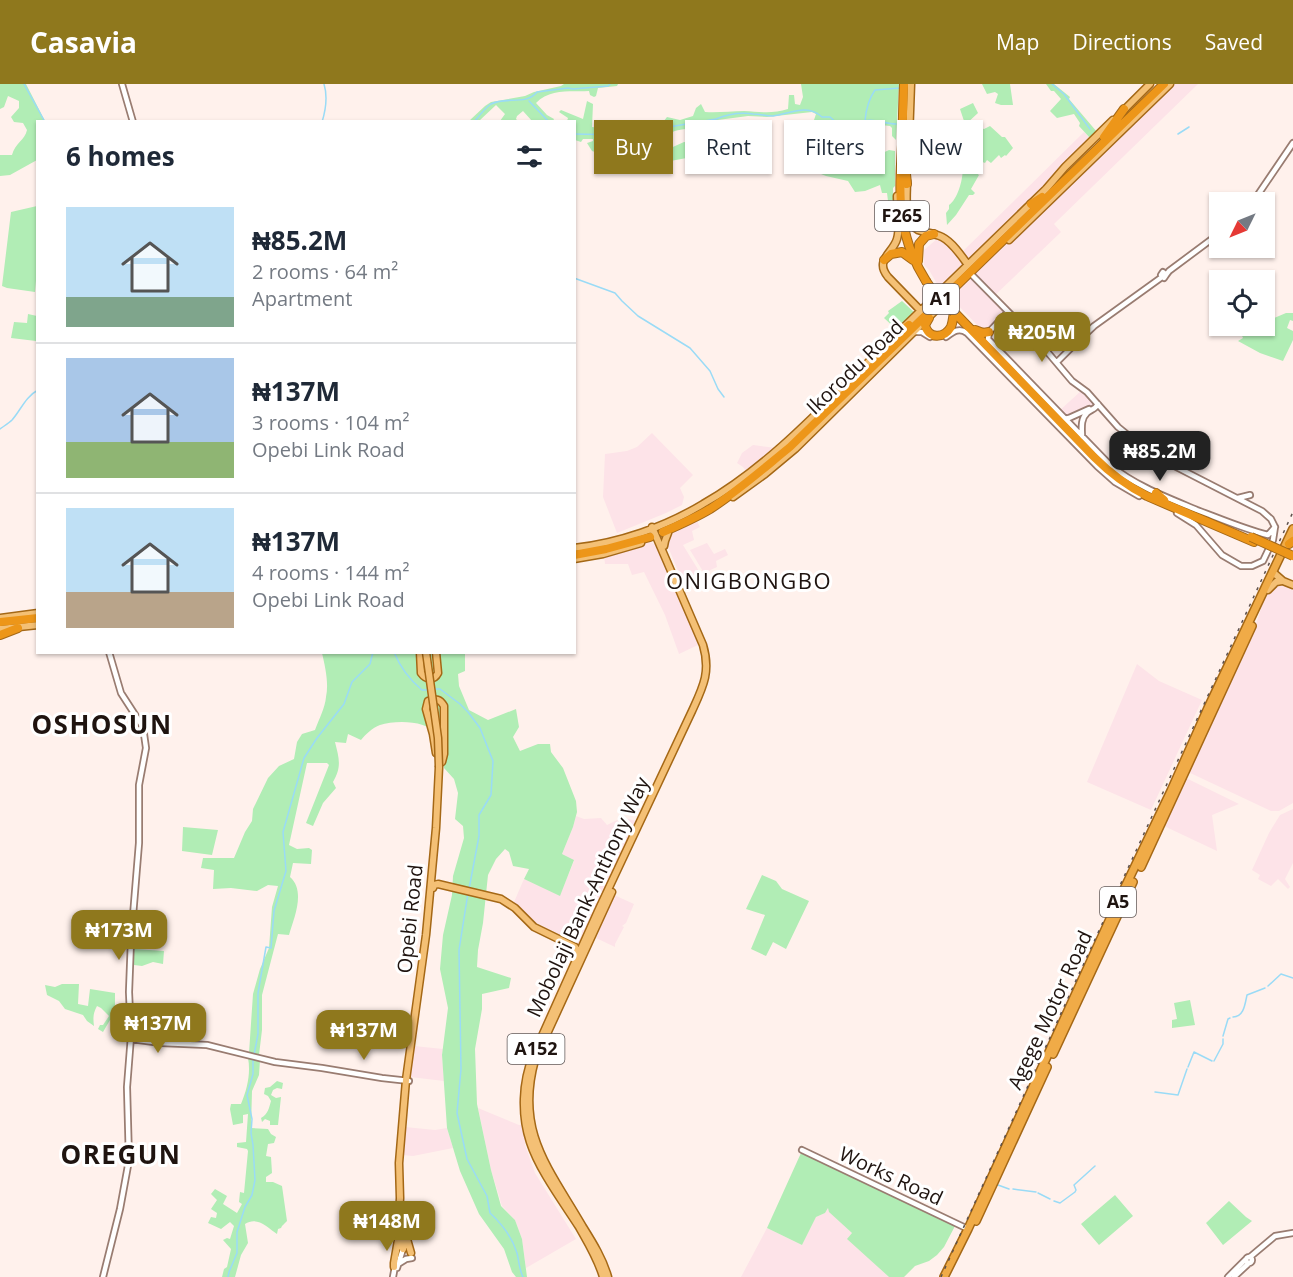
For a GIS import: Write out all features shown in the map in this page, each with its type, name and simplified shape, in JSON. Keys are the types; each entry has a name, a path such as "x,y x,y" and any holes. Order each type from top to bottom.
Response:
{"highway":[{"name":"F265","path":"905,120 906,84"},
{"name":"Ikorodu Road","path":"983,256 1069,179 1162,84"},
{"name":"Ikorodu Road","path":"656,532 697,511 735,487 822,417 913,323 1042,197 1106,141 1162,84"},
{"path":"1106,141 1124,109"},
{"path":"1106,141 1123,124"},
{"name":"F265","path":"903,174 900,200 906,237 927,280 983,346 1106,469 1135,490 1293,558"},
{"name":"F265","path":"904,174 906,224 916,261"},
{"path":"1031,204 1042,197"},
{"path":"884,260 891,254 902,252 916,261 919,244 926,236 934,234"},
{"path":"983,256 994,240"},
{"path":"983,256 998,250"},
{"path":"940,308 951,283"},
{"name":"Ikorodu Road","path":"576,553 656,532 707,510 737,489 790,447 946,292"},
{"name":"F265","path":"954,310 1008,362 1107,466 1126,481 1159,500"},
{"path":"929,318 926,329 931,334 939,336 951,326 954,310"},
{"path":"895,336 913,323"},
{"path":"975,330 983,333 989,332"},
{"path":"877,363 894,353"},
{"path":"822,417 825,404"},
{"path":"822,417 835,404"},
{"name":"Agege Motor Road","path":"944,1277 1293,529"},
{"name":"Agege Motor Road","path":"949,1277 1172,802 1291,543 1293,534"},
{"path":"0,622 36,619"},
{"path":"0,635 18,628"}],"main road":[{"path":"121,84 131,120"},
{"name":"Ikorodu Road","path":"656,532 733,484 787,441 1049,187 1065,167 1150,84"},
{"name":"Ikorodu Road","path":"822,417 894,353 1106,141 1170,84"},
{"path":"1260,192 1293,143"},
{"path":"902,174 897,202 898,232 895,244 884,260 883,267 884,273 921,311"},
{"path":"905,174 911,224 916,229 945,239 968,265"},
{"path":"1057,362 1094,326 1209,241"},
{"path":"972,275 1017,320"},
{"path":"972,275 1057,362 1098,408 1131,439 1151,454 1267,515 1275,527 1275,533 1262,562 1252,566 1240,566 1222,555 1196,525 1116,471 988,339 989,332 1008,312"},
{"path":"914,332 922,332 933,339 938,339 962,330 983,346"},
{"path":"1064,419 1098,408"},
{"path":"1082,437 1083,418 1088,412 1098,408"},
{"path":"1238,498 1250,496 1253,506"},
{"path":"1159,500 1268,535 1272,538 1272,543"},
{"path":"1268,535 1275,527"},
{"path":"656,532 665,539 662,546 656,542 656,532"},
{"name":"Mobolaji Bank-Anthony Way","path":"605,1277 557,1187 537,1158 529,1139 524,1109 525,1083 528,1067 578,956 706,689 710,669 708,651 662,546"},
{"path":"1275,574 1283,581 1293,585"},
{"path":"1268,590 1276,582 1283,581"},
{"path":"0,622 18,628 36,620"},
{"path":"104,1277 115,1242 129,1170 133,940 142,849 141,785 149,748 148,733 143,720 124,693 112,654"},
{"path":"420,654 421,673 430,679 438,673 436,654"},
{"path":"428,654 440,738 440,764"},
{"path":"434,699 442,702 444,706 444,754 440,764 426,709 428,701 434,699"},
{"name":"Opebi Road","path":"429,919 441,791 440,764"},
{"name":"Opebi Road","path":"402,1235 399,1220 399,1167 405,1080 425,964 440,764"},
{"path":"433,880 513,903 541,928 576,945 585,941"},
{"path":"433,888 441,884"},
{"path":"496,897 513,906 534,927 575,947 578,956"},
{"name":"Mobolaji Bank-Anthony Way","path":"551,1178 531,1129 528,1108 530,1082 535,1060 600,913"},
{"path":"132,1038 207,1045 268,1061 405,1080"},
{"name":"Opebi Road","path":"403,1249 400,1244 405,1080"},
{"name":"Works Road","path":"802,1150 968,1229"},
{"path":"1228,1277 1273,1240 1293,1234"},
{"path":"396,1266 412,1256 402,1235"},
{"path":"396,1266 394,1263 402,1235"},
{"path":"394,1277 398,1252 403,1249"},
{"path":"1234,1277 1250,1259"}],"shaded area":[{"path":"1172,84 1198,84 1054,224 1061,232 992,298 1005,311 984,332 950,297"},
{"path":"1084,132 1090,138 1045,187 940,289 924,265 924,250 940,238 959,255"},
{"path":"1081,391 1093,405 1092,407 1066,418 1059,411"},
{"path":"652,433 693,475 680,488 684,497 682,505 617,533 603,497 605,454 637,447"},
{"path":"753,445 776,448 747,472 737,463 742,453"},
{"path":"697,521 700,527 692,531 694,540 683,545 702,576 694,580 697,585 686,590 666,542 670,534"},
{"path":"650,542 659,546 700,644 679,654 665,615 644,572 632,575 628,564 605,564 604,555"},
{"path":"707,543 714,554 725,549 728,555 716,561 717,567 704,573 690,550"},
{"path":"1285,580 1293,591 1293,803 1279,811 1271,811 1186,771 1253,633 1268,588"},
{"path":"1137,664 1159,681 1202,700 1151,810 1087,782"},
{"path":"1185,779 1239,804 1212,815 1217,851 1164,826"},
{"path":"1293,809 1293,863 1285,879 1290,887 1288,889 1278,879 1271,886 1258,879 1260,875 1252,870 1280,815"},
{"path":"576,816 584,819 601,818 607,825 617,820 619,822 629,819 636,821 605,892 590,923 587,924 580,943 577,944 535,922 514,902 524,879 560,895 574,861 562,854"},
{"path":"614,895 634,904 626,923 622,926 624,927 615,947 596,938"},
{"path":"414,1046 443,1049 444,1081 410,1077"},
{"path":"478,1108 524,1125 525,1145 535,1173 576,1239 526,1268 522,1239 515,1220 502,1206 491,1170"},
{"path":"405,1127 435,1130 447,1128 453,1148 413,1156 402,1155"},
{"path":"828,1208 852,1233 848,1239 889,1277 741,1277 767,1228 802,1245 816,1217 825,1213"}],"green space":[{"path":"0,84 26,84 44,120 36,120 36,161 10,175 0,176 0,155 12,155 27,130 23,123 14,122 11,117 19,108 19,101 8,96 4,107 0,109"},
{"path":"564,84 618,84 598,88 594,97 589,91 568,91 542,98 536,103 554,120 531,120 523,111 517,116 517,120 501,120 505,114 496,105 480,120 470,120 491,102"},
{"path":"801,84 899,84 896,140 892,136 892,128 885,125 885,120 814,120 816,114 812,112 767,117 685,120 685,129 673,132 673,120 665,120 667,117 680,120 693,116 696,108 701,104 705,112 782,111 788,109 789,95 794,95 795,104 800,105 803,97"},
{"path":"982,84 1010,84 1013,105 995,103 998,94 995,92 987,94"},
{"path":"1046,84 1054,84 1070,97 1069,99 1097,132 1090,138 1079,126 1080,123 1074,114 1057,118 1050,111 1061,99"},
{"path":"587,101 593,104 594,152 587,143 593,139 583,139 581,142 576,140 576,120 567,120 568,118 559,112 561,110 583,119"},
{"path":"973,103 978,113 970,120 964,120 960,109"},
{"path":"990,126 1005,137 1013,148 1006,156 1001,158 999,155 991,163 987,160 983,162 983,129"},
{"path":"685,142 685,158 673,161 673,147"},
{"path":"895,151 893,200 888,201 887,193 882,193 880,185 855,192 848,181 821,174 885,174 885,152"},
{"path":"962,174 979,175 971,189 975,193 969,195 947,225 946,213 957,194"},
{"path":"36,206 35,292 2,286 11,212"},
{"path":"902,301 915,313 897,330 884,318 889,313 888,311"},
{"path":"1293,313 1293,321 1290,320 1287,328 1293,331 1293,340 1283,361 1260,353 1238,341 1243,338 1242,336 1275,336 1275,318"},
{"path":"28,314 36,316 36,341 11,338 14,322 27,323"},
{"path":"322,654 465,654 465,671 458,674 459,686 469,710 488,720 516,709 519,727 513,737 520,751 538,744 550,744 551,752 563,768 576,801 577,812 562,854 574,860 560,896 524,879 529,869 513,866 509,852 505,849 496,859 488,875 478,950 477,967 511,978 509,988 482,994 482,1009 475,1049 477,1104 501,1206 515,1220 522,1239 527,1277 516,1277 512,1272 504,1249 479,1214 460,1171 447,1128 442,1055 448,1008 440,969 453,876 464,838 463,826 455,819 458,793 454,779 444,768 440,738 427,726 411,722 387,723 374,728 361,740 348,734 346,743 335,742 339,762 338,772 333,782 336,788 323,803 313,826 306,823 329,765 327,763 307,763 289,845 297,849 312,850 311,864 293,863 290,877 297,890 296,913 289,935 278,934 262,995 259,1055 249,1053 253,994 269,948 272,907 278,886 268,885 257,891 231,888 213,889 214,870 201,868 203,858 234,858 252,821 253,809 268,778 279,766 294,759 297,742 302,734 315,730 327,692"},
{"path":"183,827 218,830 212,855 182,851"},
{"path":"762,875 776,881 782,889 809,901 786,949 773,942 766,956 751,949 765,915 746,909"},
{"path":"134,949 164,951 163,964 153,962 142,966 134,965"},
{"path":"62,984 79,984 78,1004 88,1006 90,989 115,993 115,1020 110,1020 103,1032 98,1029 109,1016 101,1008 97,1006 95,1011 94,1026 83,1015 65,1009 59,1001 47,995 45,985 55,987"},
{"path":"1190,1000 1195,1025 1172,1028 1172,1020 1177,1019 1174,1003"},
{"path":"248,1058 260,1060 259,1075 252,1091 251,1128 268,1129 276,1137 274,1143 268,1144 266,1156 271,1157 272,1173 266,1177 266,1182 282,1186 287,1221 278,1229 277,1234 258,1222 245,1224 248,1243 241,1255 235,1277 222,1277 231,1249 223,1240 230,1239 234,1226 230,1222 221,1229 208,1223 211,1217 216,1218 217,1213 211,1209 217,1200 211,1194 215,1189 227,1196 223,1204 237,1213 242,1204 239,1202 240,1192 244,1193 248,1151 237,1147 237,1143 246,1142 248,1114 243,1115 243,1123 233,1125 230,1109 231,1104 241,1104 243,1099 249,1075"},
{"path":"277,1081 283,1083 282,1089 273,1090 271,1095 276,1098 281,1097 278,1125 270,1125 270,1121 265,1119 262,1122 261,1118 267,1113 271,1101 264,1094 265,1088"},
{"path":"801,1153 955,1226 944,1247 929,1261 915,1266 904,1277 889,1277 847,1239 852,1233 829,1212 828,1208 825,1213 816,1217 802,1245 767,1228"},
{"path":"1115,1195 1133,1216 1099,1245 1081,1224"},
{"path":"1229,1201 1252,1221 1223,1245 1206,1223"}],"waterway":[{"path":"24,84 44,120"},
{"path":"323,120 326,103 324,84"},
{"path":"476,120 491,104 497,102 527,99 537,92 610,84"},
{"path":"1052,84 1064,94 1090,129"},
{"path":"865,120 868,105 875,90 900,88"},
{"path":"529,101 547,120"},
{"path":"576,134 622,135 734,114 773,116 798,110 830,117 841,127 857,127 868,120 896,124"},
{"path":"1178,134 1189,127"},
{"path":"576,279 615,293 638,316 690,348 710,371 724,397"},
{"path":"0,429 12,420 26,400 36,392"},
{"path":"254,1055 258,1034 258,993 266,947 271,948 274,911 286,871 283,832 304,758 344,704 352,682 370,664 372,654"},
{"path":"395,654 413,682 422,690 430,690"},
{"path":"435,689 440,689 468,712 480,728 493,761 491,795 479,815 479,836 469,889"},
{"path":"468,893 459,950 461,1069 457,1113 467,1159 487,1196 490,1213 512,1242 523,1277"},
{"path":"1268,986 1281,974 1293,978"},
{"path":"1233,1017 1242,1012 1247,995 1265,988"},
{"path":"1223,1036 1230,1018"},
{"path":"1214,1061 1223,1044 1223,1039"},
{"path":"1188,1067 1194,1052 1212,1061"},
{"path":"228,1277 237,1253 237,1232 245,1207 252,1195 255,1180 252,1119 247,1095 253,1074 253,1060"},
{"path":"1155,1092 1178,1095 1187,1069"},
{"path":"1054,1201 1060,1203 1075,1192 1074,1185 1095,1166"},
{"path":"998,1185 1009,1189"},
{"path":"1013,1189 1036,1192"},
{"path":"1038,1193 1050,1199"}],"railway":[{"path":"941,1277 1293,512"}],"district":[{"name":"ONIGBONGBO","path":"749,581"},
{"name":"OSHOSUN","path":"102,725"},
{"name":"OREGUN","path":"121,1155"}]}
